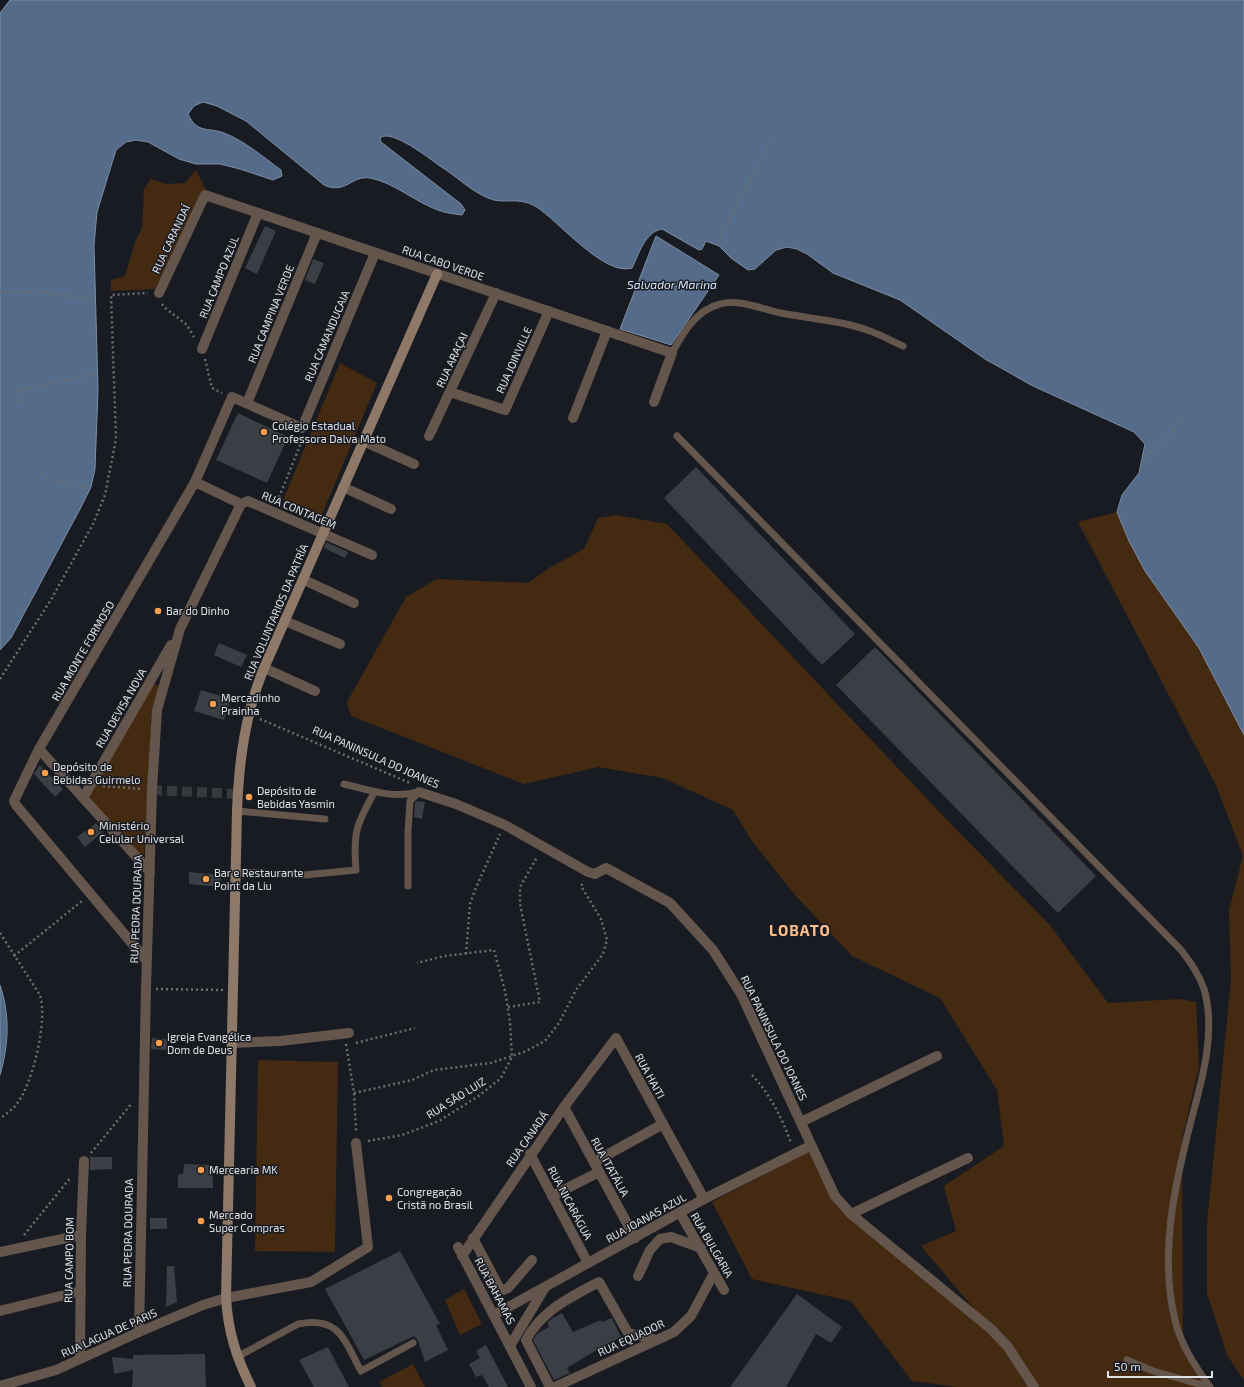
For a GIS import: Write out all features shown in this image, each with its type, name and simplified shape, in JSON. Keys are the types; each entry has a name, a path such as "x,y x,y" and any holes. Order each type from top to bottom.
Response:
{"street":[{"name":"RUA CABO VERDE","path":"205,195 672,353"},
{"name":"RUA CARANDAÍ","path":"159,293 205,195"},
{"name":"RUA CAMPO AZUL","path":"202,349 258,213"},
{"name":"RUA CAMPINA VERDE","path":"247,403 317,233"},
{"name":"RUA CAMANDUCAIA","path":"302,428 375,253"},
{"name":"RUA VOLUNTARIOS DA PATRÍA","path":"251,1387 237,1356 227,1323 226,1298 237,811 240,762 248,714 254,692 264,668 304,580 323,533 437,274"},
{"name":"RUA ARAÇAI","path":"429,436 496,294"},
{"name":"RUA JOINVILLE","path":"450,392 505,410 548,311"},
{"path":"573,418 607,331"},
{"path":"654,402 672,353"},
{"name":"RUA MONTE FORMOSO","path":"146,960 14,803 39,749 195,482 232,398 247,403 302,428"},
{"path":"363,441 414,464"},
{"name":"RUA CONTAGEM","path":"195,482 241,504 248,501 273,511 372,555"},
{"path":"343,487 391,509"},
{"name":"RUA PEDRA DOURADA","path":"139,1332 146,960 152,790 157,710 180,629 241,504"},
{"path":"304,580 354,603"},
{"path":"285,621 340,644"},
{"name":"RUA DEVISA NOVA","path":"83,798 180,629"},
{"path":"264,668 315,691"},
{"path":"39,749 150,872"},
{"name":"RUA PANINSULA DO JOANES","path":"419,792 456,804 504,825 544,846 588,872 595,874 606,868 670,903 713,950 741,994 801,1122 810,1146 835,1196 851,1214 991,1329 1008,1347 1034,1387"},
{"path":"232,1043 280,1041 347,1034"},
{"name":"RUA CANADÁ","path":"460,1251 474,1238 530,1154 616,1038"},
{"name":"RUA HAITI","path":"616,1038 704,1200"},
{"path":"801,1122 936,1056"},
{"name":"RUA ITATÁLIA","path":"564,1107 635,1238"},
{"path":"594,1162 663,1124"},
{"name":"RUA LAGUA DE PARIS","path":"0,1386 56,1370 203,1305 226,1298 311,1282 368,1247 356,1143"},
{"name":"RUA JOANAS AZUL","path":"494,1315 704,1200 810,1146"},
{"name":"RUA NICARÁGUA","path":"530,1154 588,1263"},
{"path":"851,1214 968,1158"},
{"name":"RUA CAMPO BOM","path":"80,1359 81,1235 84,1161"},
{"path":"552,1196 599,1172"},
{"name":"RUA BULGARIA","path":"680,1213 724,1290"},
{"path":"0,1252 81,1235"},
{"path":"638,1276 650,1250 660,1239 671,1237 701,1248"},
{"name":"RUA BAHAMAS","path":"474,1238 500,1289 503,1290 508,1288 532,1260"},
{"name":"RUA BAHAMAS","path":"460,1251 531,1387"},
{"name":"RUA EQUADOR","path":"555,1387 674,1332 691,1316 714,1273"},
{"path":"550,1387 526,1340 538,1324 555,1307 599,1282 628,1333 657,1340"},
{"name":"RUA BAHAMAS","path":"510,1346 544,1288"},
{"path":"0,1311 81,1291"}],"lane":[{"path":"672,353 681,336 692,322 704,311 720,304 734,303 786,314 836,322 870,331 903,346"},
{"path":"677,436 1181,950 1194,968 1204,989 1208,1042 1199,1092 1183,1155 1176,1192 1171,1226 1169,1279 1176,1324 1184,1346 1210,1387"},
{"path":"344,784 374,793 398,796 419,792"},
{"path":"408,886 408,832 410,801 419,792"},
{"path":"236,872 305,875 356,870 354,839 357,828 374,793"},
{"path":"237,811 325,819"},
{"path":"237,1356 298,1324 308,1322 335,1328 341,1333 361,1371 413,1343"},
{"path":"1127,1360 1153,1371 1210,1387"}],"path":[{"path":"716,245 771,141"},
{"path":"0,292 42,292 95,300"},
{"path":"0,679 52,598 93,524 105,495 116,439 111,295 159,293"},
{"path":"19,402 17,391 97,373"},
{"path":"1143,460 1168,436 1186,414"},
{"path":"273,511 305,434 302,428"},
{"path":"46,479 91,487"},
{"name":"RUA PANINSULA DO JOANES","path":"248,714 413,784 419,792"},
{"path":"90,786 152,790"},
{"path":"466,954 470,904 504,825"},
{"path":"508,1007 540,1002 520,904 520,886 544,846"},
{"path":"354,1092 412,1080 434,1070 468,1067 512,1057 534,1048 552,1034 576,990 603,954 607,940 606,931 591,900 582,886 588,872"},
{"path":"14,956 90,894"},
{"path":"0,933 40,995 43,1004 35,1060 28,1085 16,1105 0,1119"},
{"path":"417,963 494,950 508,1007 512,1057"},
{"path":"146,989 233,990"},
{"path":"346,1045 415,1028"},
{"path":"347,1034 346,1045 357,1118 356,1143"},
{"name":"RUA SÃO LUIZ","path":"356,1143 402,1135 439,1121 480,1095 501,1078 512,1057"},
{"path":"752,1075 764,1087 784,1125 795,1153"}],"shaded area":[{"path":"196,170 206,190 155,289 111,291 111,280 125,276 135,242 142,228 144,189 151,179 166,184 185,183"},
{"path":"340,363 377,383 321,517 283,500"},
{"path":"1117,512 1129,541 1145,571 1199,648 1244,735 1244,1380 1227,1355 1207,1293 1207,1224 1231,980 1229,910 1243,856 1216,785 1078,522"},
{"path":"616,515 667,524 946,819 1049,924 1108,1003 1179,999 1196,1002 1199,1067 1182,1139 1183,1350 1202,1383 1202,1387 958,1387 912,1381 851,1301 752,1279 712,1202 812,1149 837,1204 1002,1342 921,1246 956,1231 944,1186 1004,1146 997,1090 940,998 852,956 795,895 752,841 733,810 663,778 598,767 524,784 351,716 347,702 406,597 437,579 528,583 549,568 584,549 598,518"},
{"path":"154,684 160,686 152,708 144,861 87,797"},
{"path":"258,1060 338,1062 335,1252 255,1251"},
{"path":"464,1289 482,1324 460,1335 445,1300"},
{"path":"413,1364 425,1387 382,1387 379,1382"}],"water":[{"path":"10,0 1244,0 1244,735 1199,648 1145,571 1129,541 1117,512 1122,495 1139,473 1145,444 1134,432 1033,386 985,359 900,300 833,273 807,254 797,249 787,247 776,250 755,269 748,270 731,258 719,246 706,241 702,249 699,250 662,229 651,234 643,244 632,268 621,268 608,264 595,256 535,206 528,203 499,201 488,198 420,151 393,137 385,136 380,138 381,142 461,204 465,210 462,215 447,213 430,207 396,188 379,180 370,178 358,179 338,188 324,185 246,121 217,106 203,102 194,106 188,114 195,125 203,129 224,133 239,140 281,170 282,176 273,180 220,164 196,164 179,159 148,142 136,140 126,142 116,150 97,212 94,245 98,389 95,469 91,487 11,638 0,650 0,13"},
{"name":"Salvador Marina","path":"656,236 719,275 671,345 620,329"},
{"path":"0,985 7,1018 7,1041 0,1075"}],"building":[{"path":"265,226 276,231 257,274 245,268"},
{"path":"313,259 324,263 315,284 305,280"},
{"path":"238,413 288,437 267,483 216,460"},
{"path":"696,467 855,634 822,665 664,498"},
{"path":"326,542 348,552 345,558 324,548"},
{"path":"219,643 247,655 241,667 214,655"},
{"path":"875,647 1096,876 1058,913 836,685"},
{"path":"201,690 231,699 224,720 194,711"},
{"path":"40,765 63,789 55,797 34,774"},
{"path":"417,801 425,802 422,819 414,817 415,803"},
{"path":"96,823 103,832 85,847 77,837"},
{"path":"189,872 221,875 220,887 189,884"},
{"path":"152,1038 167,1039 167,1050 151,1049"},
{"path":"90,1157 112,1157 112,1169 90,1170"},
{"path":"184,1164 212,1165 213,1188 178,1188 178,1174 183,1174"},
{"path":"150,1218 167,1218 167,1229 150,1229"},
{"path":"400,1251 440,1324 436,1325 448,1350 425,1362 418,1341 414,1336 364,1360 325,1289"},
{"path":"167,1266 174,1266 177,1302 166,1307"},
{"path":"797,1294 842,1327 831,1343 816,1334 786,1387 730,1387"},
{"path":"562,1313 573,1332 601,1320 602,1322 612,1318 621,1337 567,1368 570,1373 554,1380 533,1340 538,1333 549,1327 547,1323"},
{"path":"486,1345 508,1387 489,1387 482,1375 476,1377 469,1364 480,1358 476,1351"},
{"path":"328,1347 349,1387 314,1387 299,1360"},
{"path":"205,1354 206,1387 132,1387 133,1370 114,1374 112,1357 133,1359 133,1355"}],"tunnel":[{"path":"152,790 237,794"}],"place":[{"name":"Colégio Estadual Professora Dalva Mato","path":"264,432"},
{"name":"Bar do Dinho","path":"158,611"},
{"name":"Mercadinho Prainha","path":"213,704"},
{"name":"Depósito de Bebidas Guirmelo","path":"45,773"},
{"name":"Depósito de Bebidas Yasmin","path":"249,797"},
{"name":"Ministério Celular Universal","path":"91,832"},
{"name":"Bar e Restaurante Point da Liu","path":"206,879"},
{"name":"Igreja Evangélica Dom de Deus","path":"159,1043"},
{"name":"Mercearia MK","path":"201,1170"},
{"name":"Congregação Cristã no Brasil","path":"389,1198"},
{"name":"Mercado Super Compras","path":"201,1221"}],"district":[{"name":"LOBATO","path":"800,931"}]}
